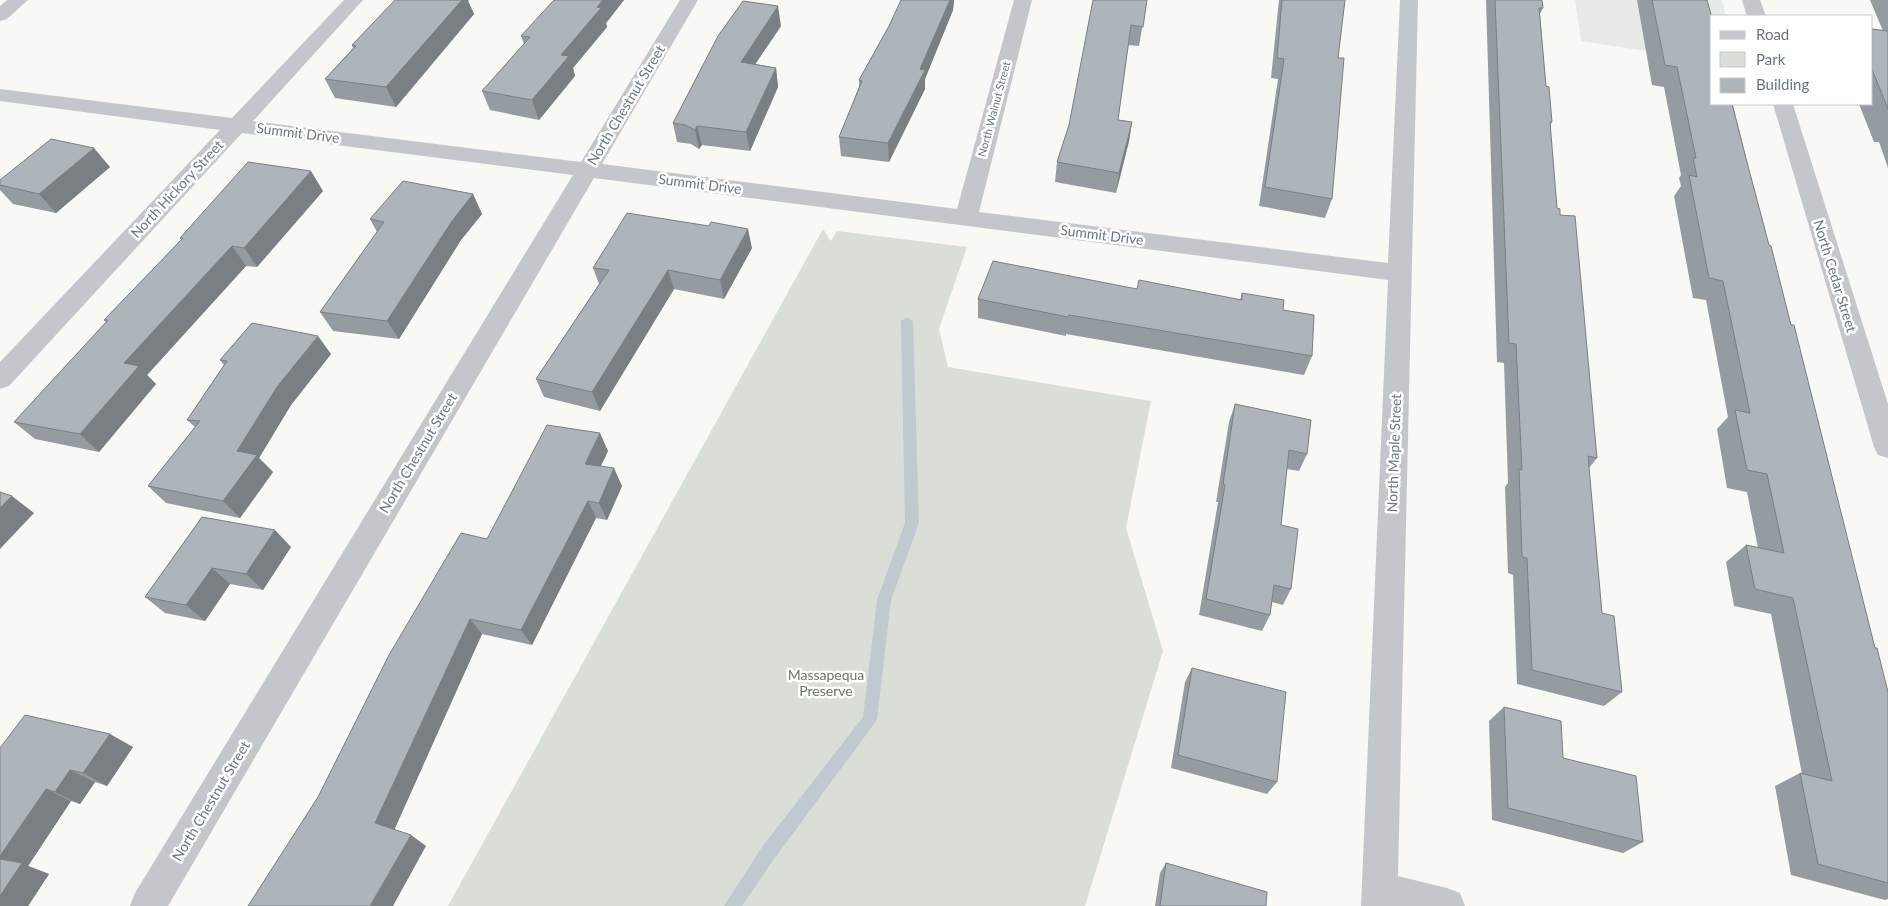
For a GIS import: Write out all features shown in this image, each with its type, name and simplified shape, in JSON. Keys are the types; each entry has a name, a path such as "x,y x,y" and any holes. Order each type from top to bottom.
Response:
{"street":[{"path":"0,15 19,0"},
{"name":"North Hickory Street","path":"0,379 354,0"},
{"name":"North Chestnut Street","path":"148,906 689,0"},
{"name":"North Walnut Street","path":"966,218 1023,0"},
{"name":"North Maple Street","path":"1380,897 1409,0"},
{"path":"1751,0 1756,15"},
{"name":"Summit Drive","path":"0,95 1400,274"},
{"name":"North Cedar Street","path":"1782,105 1888,447"},
{"path":"1380,897 1447,906"}],"shaded area":[{"path":"1575,0 1722,0 1726,15 1710,15 1710,61 1581,41"}],"green space":[{"name":"Massapequa Preserve","path":"823,229 831,241 837,231 967,247 939,329 948,367 1151,401 1126,528 1163,651 1085,906 448,906"}],"building":[{"path":"395,0 462,0 386,87 325,79 356,46 352,45"},
{"path":"554,0 603,0 597,7 601,8 561,55 569,56 532,100 482,91 530,37 521,36"},
{"path":"901,0 950,0 920,69 925,70 888,143 839,137 862,81 859,80"},
{"path":"1093,0 1147,0 1143,27 1131,25 1118,120 1132,122 1119,173 1057,162 1069,125"},
{"path":"1282,0 1345,0 1338,58 1344,58 1332,199 1265,187 1284,59 1277,58"},
{"path":"1495,0 1542,0 1543,8 1539,8 1546,86 1549,87 1557,208 1560,209 1560,215 1575,216 1597,458 1588,456 1602,613 1614,616 1622,692 1532,670 1527,558 1522,557 1519,469 1522,470 1516,344 1509,343"},
{"path":"1652,0 1707,0 1711,15 1710,105 1732,105 1791,325 1794,325 1875,648 1877,648 1888,692 1888,883 1818,864 1800,773 1832,781 1793,598 1755,589 1746,545 1784,553 1767,474 1747,470 1735,410 1750,413 1723,281 1709,278 1689,175 1697,177 1693,158 1696,158 1677,67 1665,65"},
{"path":"743,1 778,6 741,62 776,68 746,132 697,126 695,130 686,125 673,123 718,36"},
{"path":"1873,29 1888,31 1888,109 1873,72"},
{"path":"51,139 94,148 39,194 0,185 0,180"},
{"path":"248,162 311,171 244,248 232,246 124,363 139,366 80,434 14,422 108,320 104,320 183,238 180,238"},
{"path":"403,181 473,194 452,221 387,321 320,312 384,222 370,219"},
{"path":"627,213 709,226 711,222 748,229 720,280 668,270 592,392 536,379 609,270 593,268"},
{"path":"993,261 1137,289 1139,280 1242,300 1242,293 1284,300 1283,310 1314,315 1312,356 1069,315 1068,317 978,299"},
{"path":"252,323 318,336 277,387 237,451 257,455 223,501 148,486 200,421 187,420 227,361 220,360"},
{"path":"1235,404 1311,420 1307,454 1289,450 1281,525 1298,529 1291,589 1274,585 1270,615 1206,599 1225,485 1223,484"},
{"path":"547,425 600,433 585,464 614,468 599,503 588,501 521,630 470,619 375,823 411,835 370,906 248,906 318,797 389,655 461,533 487,539"},
{"path":"0,492 12,496 0,508"},
{"path":"202,517 275,530 246,574 212,568 186,605 145,597"},
{"path":"1192,668 1286,692 1277,782 1178,755"},
{"path":"1504,707 1561,721 1563,758 1636,776 1643,842 1508,808"},
{"path":"25,715 110,734 83,773 70,770 55,792 46,789 0,856 0,748"},
{"path":"0,859 22,863 0,896"},
{"path":"1166,863 1267,892 1266,906 1160,906"}],"waterway":[{"path":"732,906 768,853 870,720 884,600 912,523 907,321"}]}
